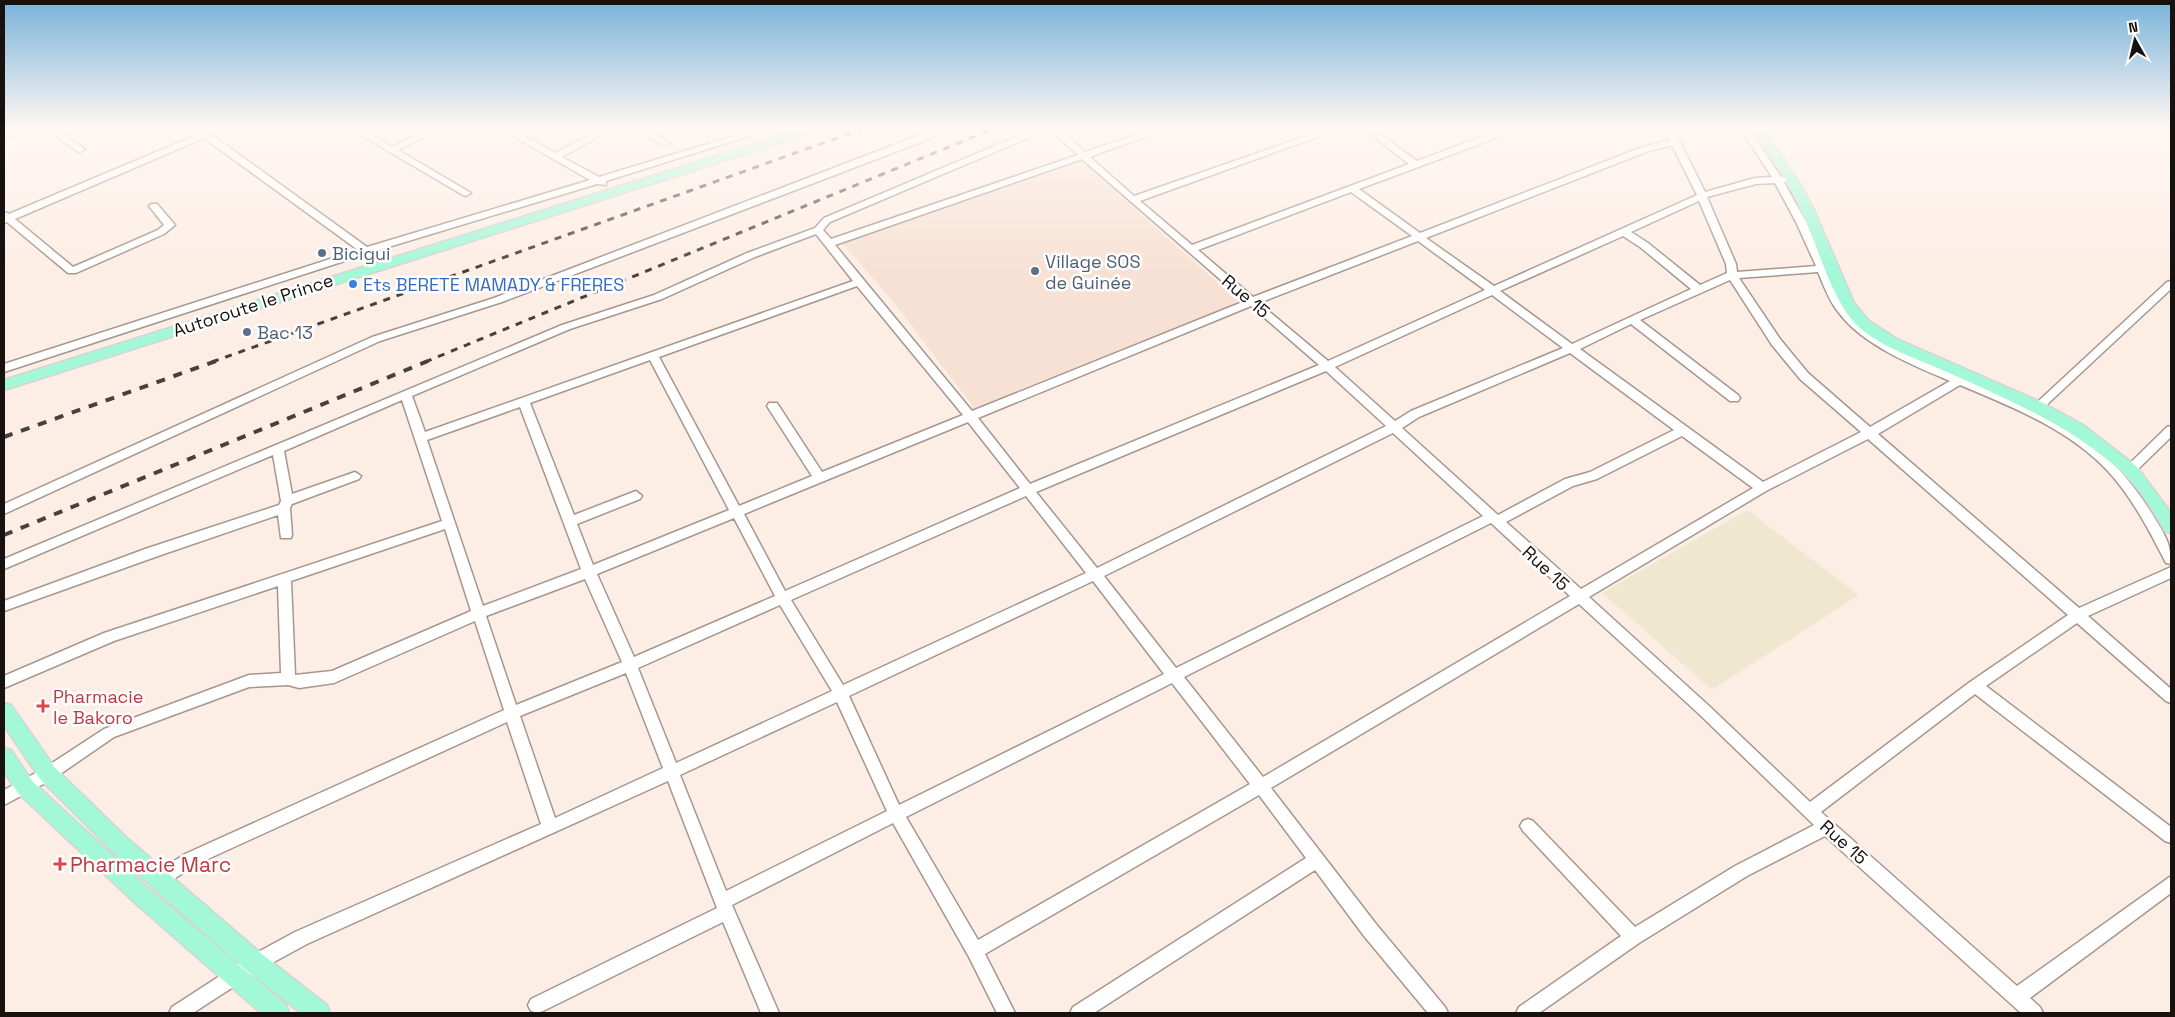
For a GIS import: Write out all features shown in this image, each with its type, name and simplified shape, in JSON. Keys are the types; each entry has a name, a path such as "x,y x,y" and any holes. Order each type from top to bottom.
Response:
{"main road":[{"name":"Autoroute le Prince","path":"4,375 368,255 629,175"},
{"name":"Autoroute le Prince","path":"4,385 665,175"},
{"path":"1783,175 1807,208 1828,268 1848,304 1864,324 1892,342 1962,378 2038,407 2078,429 2130,470 2162,510 2171,527"},
{"path":"4,711 48,774 121,846 255,963 319,1013"},
{"path":"4,756 25,787 134,889 278,1013"}],"street":[{"path":"108,175 5,218 72,271 161,232 170,225 154,206"},
{"path":"260,175 368,255"},
{"path":"436,175 466,193"},
{"path":"589,175 603,183 626,175"},
{"path":"4,509 376,339 507,296 826,175"},
{"path":"4,564 566,327 658,297 751,255 818,230 827,220 933,175"},
{"path":"830,243 1024,175"},
{"name":"Rue 15","path":"1106,175 1254,301 1327,366 1702,709 1826,827 2034,1013"},
{"path":"1133,200 1203,175"},
{"path":"1191,249 1386,175"},
{"path":"4,798 48,774 108,733 249,681 288,679 299,682 334,677 479,613 589,572 1254,301 1577,175"},
{"path":"1691,175 1731,264 1732,275 1776,342 1804,376 1868,434 2079,614 2171,697"},
{"path":"1782,175 1785,179"},
{"path":"160,879 191,859 512,713 630,665 1028,490 1327,366 1494,292 1702,196 1755,181 1785,179"},
{"path":"1352,188 1762,488"},
{"path":"818,230 830,243 858,282 970,416 1318,859 1370,930 1439,1013"},
{"path":"1624,232 1644,245 1698,289"},
{"path":"4,368 368,255"},
{"path":"178,1013 255,963 301,938 550,828 1094,575 1394,427 1415,414 1573,348 1632,319 1732,275 1828,268"},
{"path":"421,438 858,282"},
{"path":"2038,407 2171,284"},
{"path":"1632,319 1734,398"},
{"path":"653,356 738,511 782,597 841,694 896,814 975,951 1006,1013"},
{"path":"975,951 1261,786 1762,488 1868,434 1962,378 2037,413 2083,442 2114,470 2138,500 2171,559"},
{"path":"406,394 550,828"},
{"path":"524,402 589,572 630,665 724,906 770,1013"},
{"path":"773,406 819,477"},
{"path":"538,1005 896,814 1569,482 1593,476 1683,430"},
{"path":"2130,470 2171,430"},
{"path":"278,448 285,505 286,535"},
{"path":"4,606 285,505 355,476"},
{"path":"570,522 636,496"},
{"path":"4,682 109,637 449,524"},
{"path":"1810,811 1976,686 2079,614 2171,572"},
{"path":"284,578 288,679"},
{"path":"1976,686 2171,836"},
{"path":"1528,826 1632,937"},
{"path":"1525,1013 1632,937 1741,871 1826,827"},
{"path":"1079,1013 1318,859"},
{"path":"2016,997 2171,884"}],"shaded area":[{"name":"Village SOS de Guinée","path":"1035,175 1097,175 1239,302 974,408 892,300 841,242"},
{"path":"1747,510 1859,595 1712,690 1602,593"}],"railway":[{"path":"212,362 733,175"},
{"path":"425,362 879,175"},
{"path":"4,437 216,361"},
{"path":"4,535 428,361"}],"place":[{"name":"Bicigui","path":"322,253"},
{"name":"Village SOS de Guinée","path":"1035,271"},
{"name":"Ets BERETE MAMADY & FRERES","path":"353,284"},
{"name":"Bac 13","path":"247,332"},
{"name":"Pharmacie le Bakoro","path":"43,706"},
{"name":"Pharmacie Marc","path":"60,864"}]}
